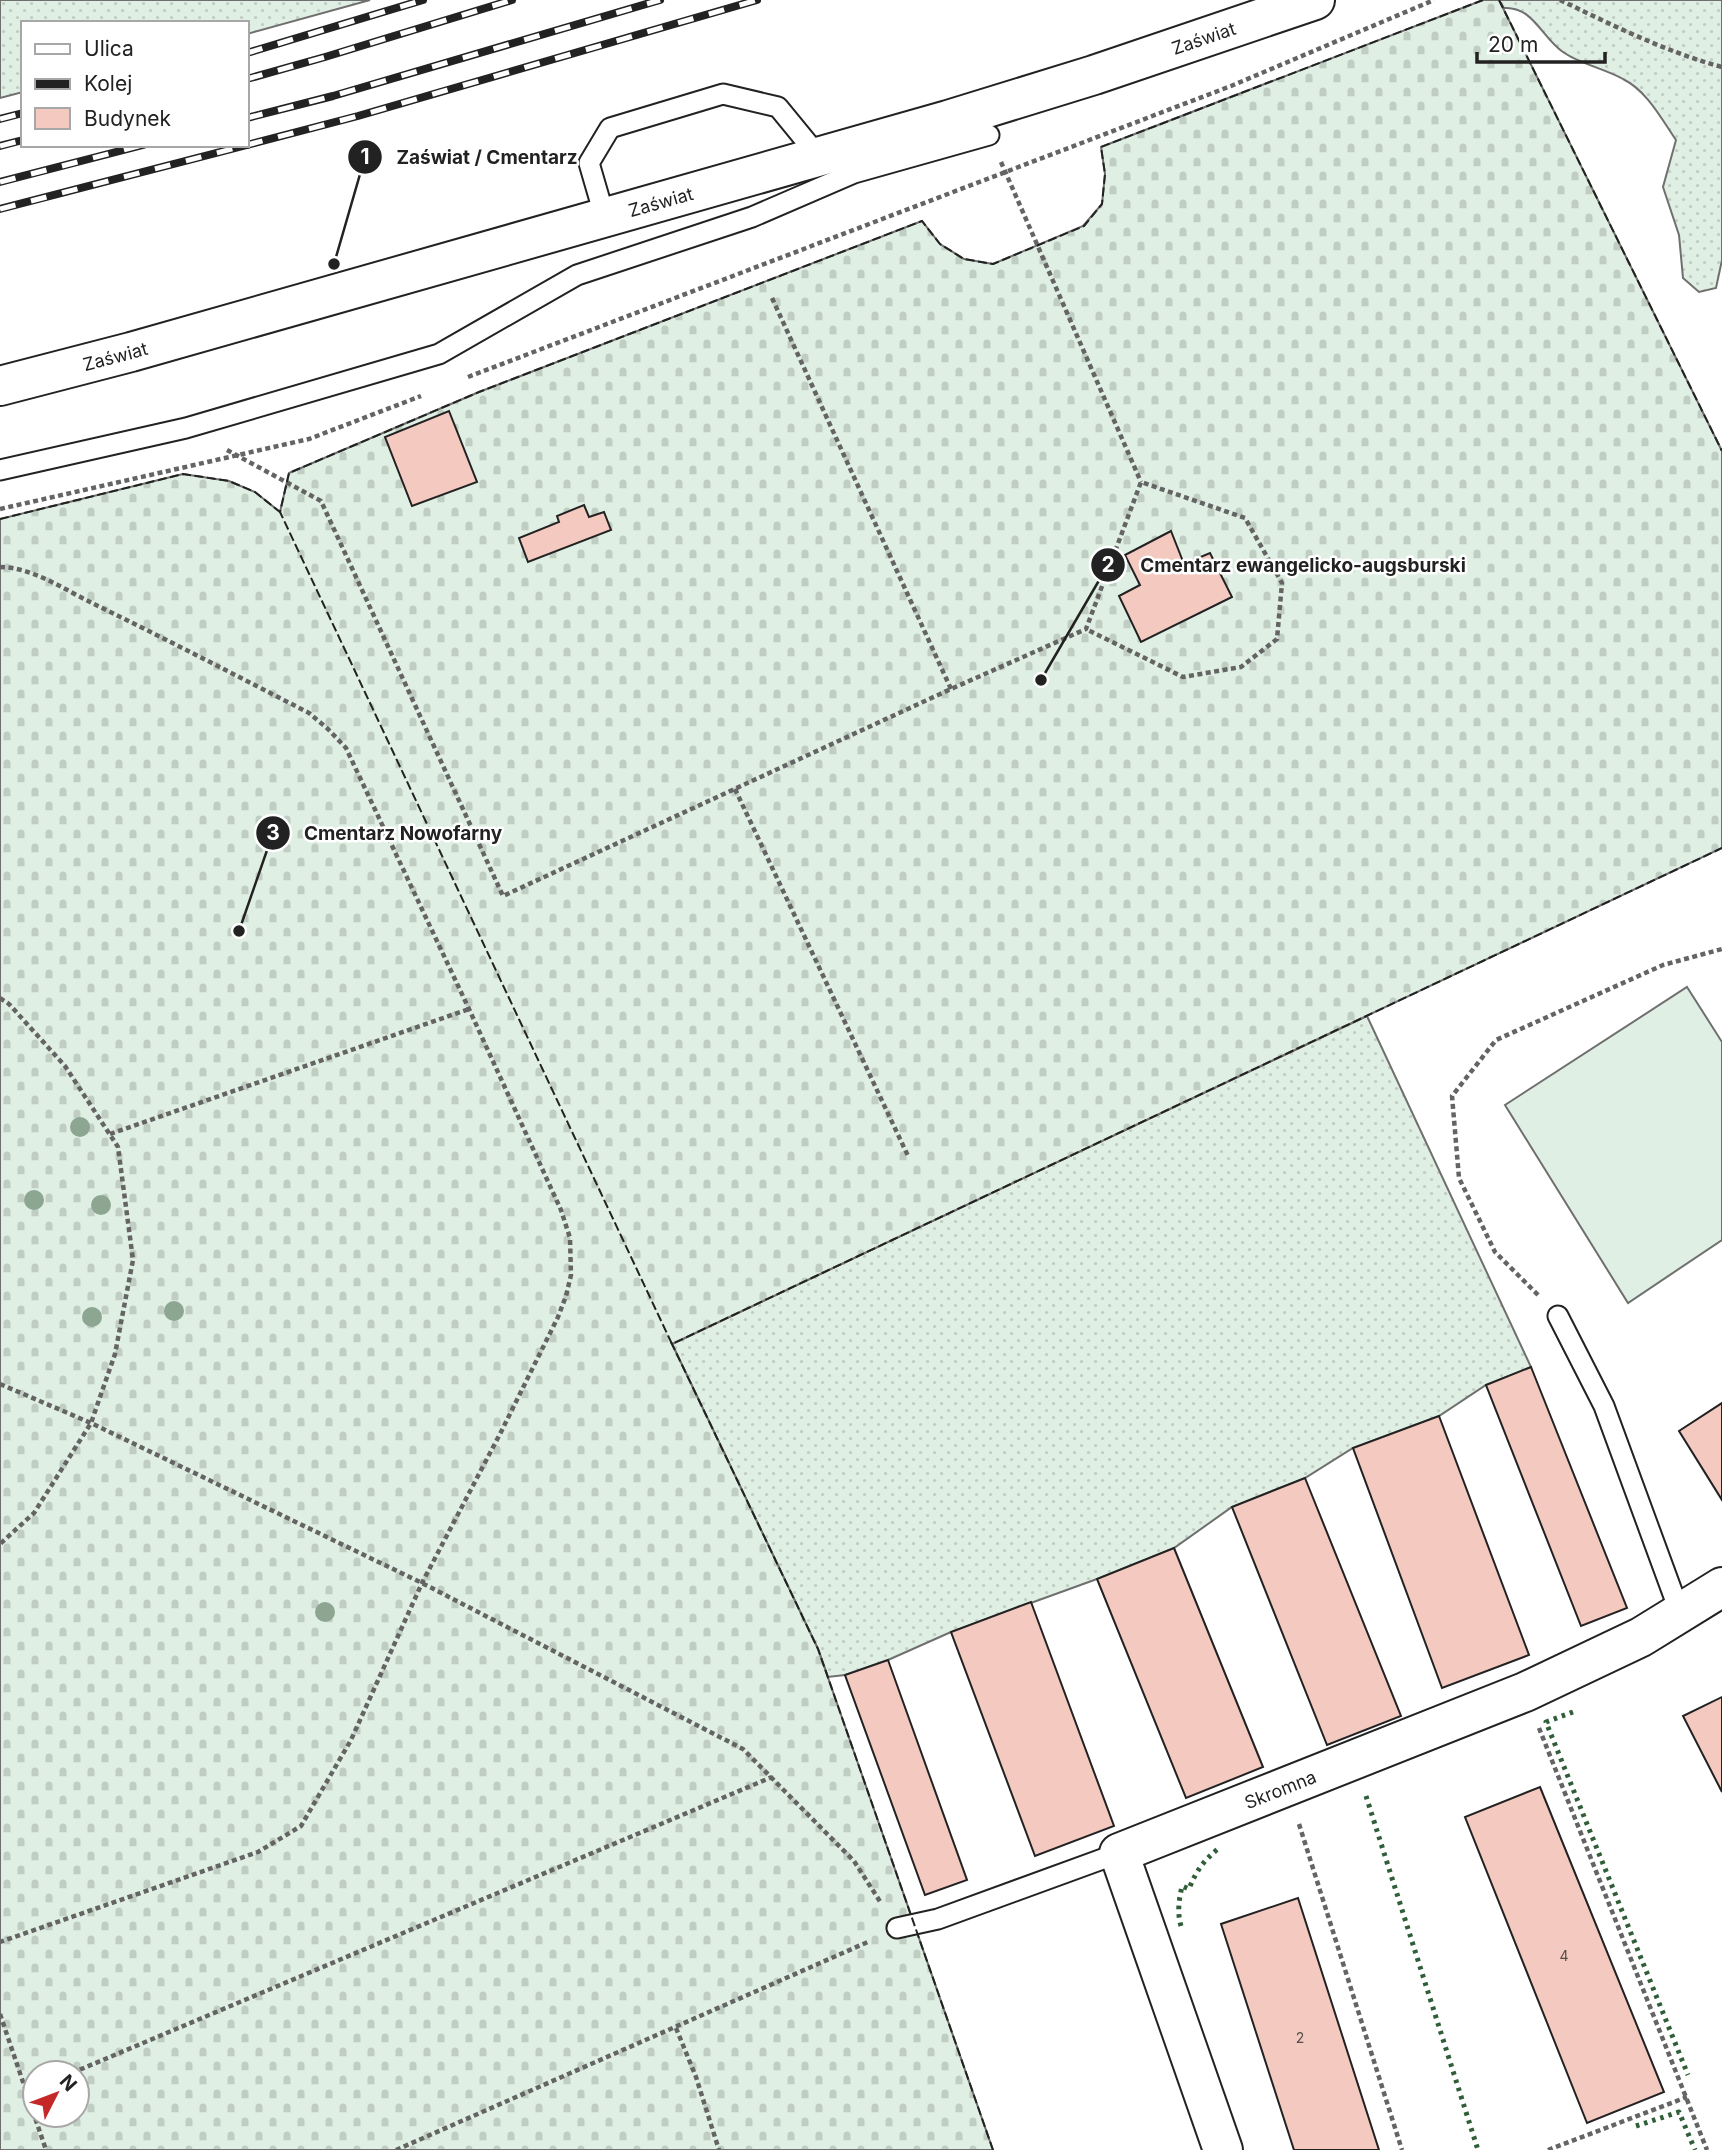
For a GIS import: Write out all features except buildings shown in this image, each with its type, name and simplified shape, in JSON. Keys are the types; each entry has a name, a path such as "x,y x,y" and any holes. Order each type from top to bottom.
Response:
{"street":[{"name":"Zaświat","path":"0,386 131,352 819,157 1094,75 1315,0"},
{"name":"Skromna","path":"1119,1853 1525,1692 1641,1637 1722,1587"},
{"path":"1119,1853 1223,2150"}],"lane":[{"path":"605,218 589,163 610,128 723,94 778,107 819,157"},
{"path":"0,470 186,428 439,354 577,275 752,217 854,173 989,135"},
{"path":"1558,1316 1604,1406 1680,1613"},
{"path":"897,1928 938,1919 1119,1853"}],"path":[{"path":"465,379 1231,86 1434,0"},
{"path":"1560,0 1698,61 1722,67"},
{"path":"186,428 321,501 503,896 1086,629 1141,482 989,135"},
{"path":"772,298 951,689"},
{"path":"0,509 309,439 426,394"},
{"path":"1086,629 1183,677 1241,667 1277,639 1282,583 1245,518 1141,482"},
{"path":"0,567 11,567 40,578 309,713 346,748 561,1210 570,1238 571,1275 566,1296 539,1355 422,1583 351,1740 301,1826 258,1852 0,1941"},
{"path":"735,789 909,1158"},
{"path":"1558,1316 1494,1252 1459,1178 1452,1096 1496,1040 1663,965 1722,949"},
{"path":"0,998 9,1004 65,1066 118,1147 133,1260 115,1354 91,1423 34,1513 0,1544"},
{"path":"110,1134 469,1009"},
{"path":"0,1384 91,1423 422,1583 743,1749 854,1861 897,1928 396,2150"},
{"path":"1525,1692 1707,2150"},
{"path":"91,2065 772,1777"},
{"path":"1287,1786 1402,2150"},
{"path":"0,2014 21,2077"},
{"path":"676,2028 696,2077 719,2150"},
{"path":"1548,2150 1687,2097"},
{"path":"39,2129 46,2150"}],"green space":[{"path":"0,0 370,0 248,34 248,21 21,21 21,93 0,98"},
{"path":"1483,0 1499,0 1722,451 1722,848 672,1344 818,1649 993,2150 0,2150 0,519 183,474 229,481 255,492 280,512 289,473 479,392 922,221 940,244 964,259 993,264 1083,226 1102,204 1105,174 1101,147"},
{"path":"1499,0 1722,0 1722,260 1716,288 1699,292 1683,278 1679,235 1663,187 1676,140 1653,106 1632,84 1563,52 1530,17 1514,9 1504,8"},
{"path":"1687,987 1722,1042 1722,1240 1628,1303 1505,1105"},
{"path":"1367,1016 1531,1367 1486,1385 1439,1416 1353,1448 1305,1478 1232,1507 1174,1548 951,1632 888,1660 845,1675 828,1677 818,1649 672,1344"}],"railway":[{"path":"248,53 423,0"},
{"path":"248,79 512,0"},
{"path":"248,118 333,96 660,0"},
{"path":"248,145 358,116 757,0"},
{"path":"0,119 21,114"},
{"path":"0,146 21,141"},
{"path":"0,182 135,147"},
{"path":"0,209 239,147"}],"hedge":[{"path":"1573,1712 1546,1722 1688,2075"},
{"path":"1366,1796 1478,2150"},
{"path":"1181,1926 1179,1906 1182,1886 1189,1889 1201,1866 1219,1848"},
{"path":"1636,2126 1679,2112 1695,2150"}],"fence":[{"path":"1483,0 1101,147 1105,174 1102,204 1084,226 993,264 964,259 940,244 922,221 479,392 289,473 280,512 672,1344 1722,848"},
{"path":"1499,0 1722,451"},
{"path":"0,519 183,474 229,481 255,492 280,512"},
{"path":"671,1342 818,1649 993,2150"}],"place":[{"name":"Zaświat / Cmentarz","path":"334,264"},
{"name":"Cmentarz ewangelicko-augsburski","path":"1041,680"},
{"name":"Cmentarz Nowofarny","path":"239,931"}]}
